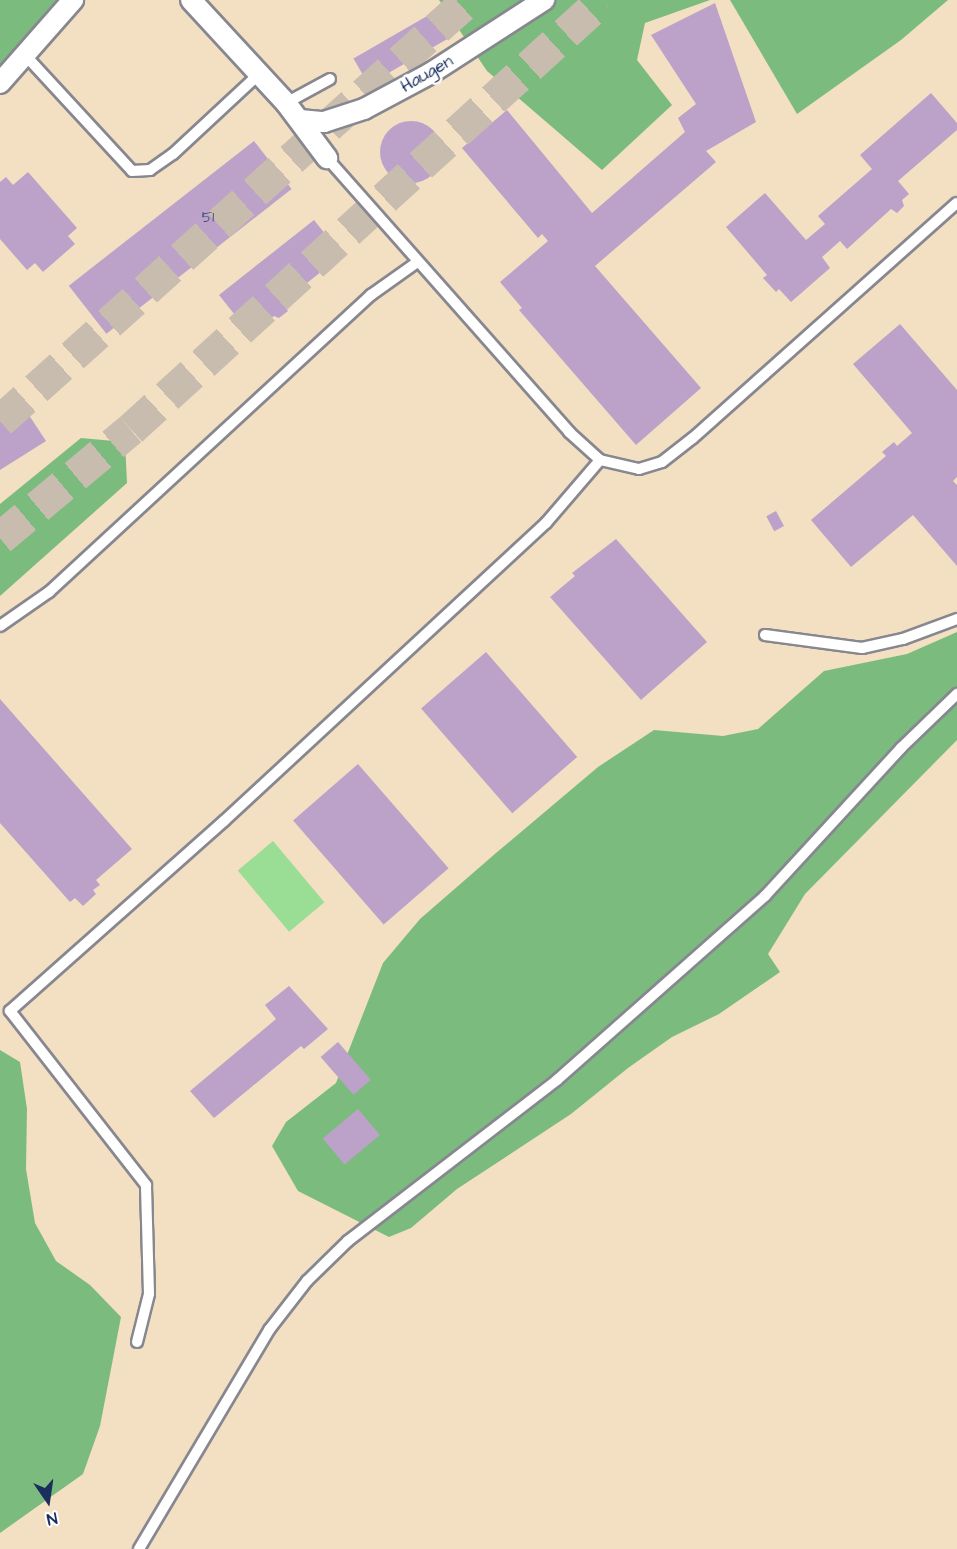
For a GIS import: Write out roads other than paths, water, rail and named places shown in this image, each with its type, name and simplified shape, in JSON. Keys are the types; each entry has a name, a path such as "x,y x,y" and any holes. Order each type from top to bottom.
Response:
{"street":[{"path":"0,83 73,0"},
{"path":"191,0 286,103 327,158"},
{"name":"Haugen","path":"300,120 324,122 364,109 431,73 544,0"}],"lane":[{"path":"26,56 132,171 150,170 173,154 258,75"},
{"path":"286,103 330,79"},
{"path":"327,158 416,263 569,432 600,460 639,469 662,462 957,203"},
{"path":"0,626 49,592 371,295 416,263"},
{"path":"137,1342 149,1294 146,1185 10,1011 224,821 546,523 600,460"},
{"path":"765,635 862,648 903,639 957,619"},
{"path":"139,1549 269,1330 308,1281 348,1241 557,1080 765,896 901,748 957,694"}],"tunnel":[{"path":"0,421 468,0"},
{"path":"0,538 131,429 602,0"}]}
